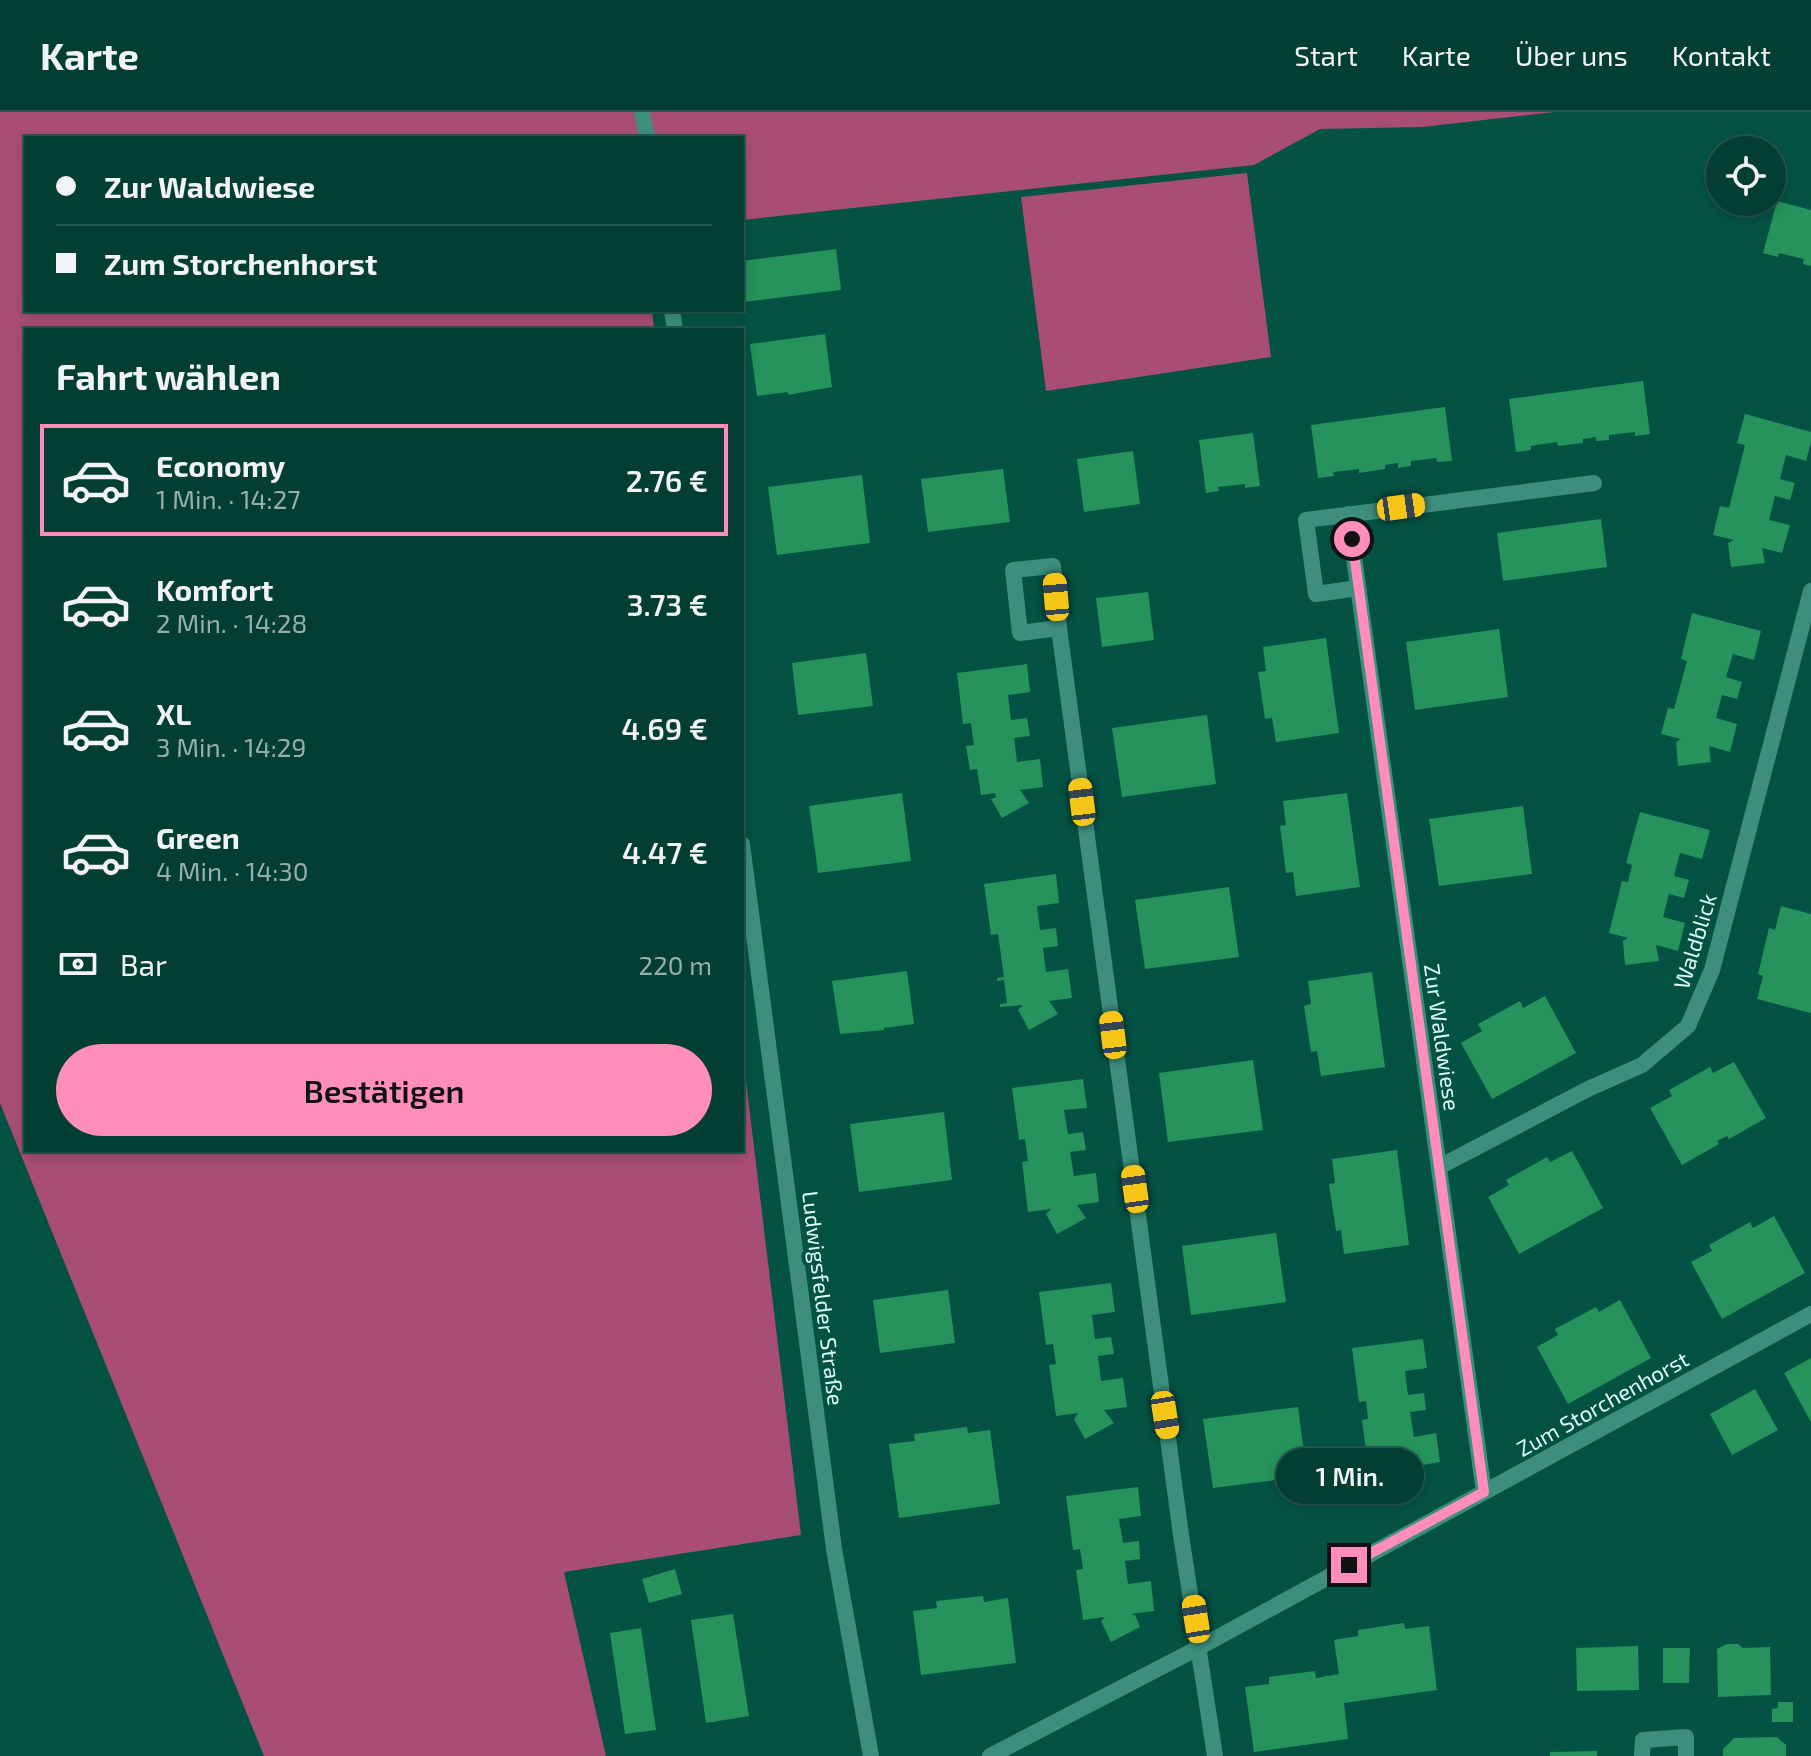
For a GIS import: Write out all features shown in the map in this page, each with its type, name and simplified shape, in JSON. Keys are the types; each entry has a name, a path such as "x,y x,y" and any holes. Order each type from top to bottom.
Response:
{"street":[{"path":"642,112 647,136"},
{"path":"1358,588 1316,594 1306,520 1594,483"},
{"name":"Zur Waldwiese","path":"1348,514 1484,1492"},
{"path":"1059,628 1020,633 1013,570 1053,566 1181,1535 1215,1756"},
{"name":"Waldblick","path":"1439,1167 1588,1089 1642,1065 1688,1026 1712,970 1811,591"},
{"name":"Ludwigsfelder Straße","path":"744,859 834,1549 871,1756"},
{"name":"Zum Storchenhorst","path":"990,1756 1200,1647 1811,1314"},
{"path":"1642,1756 1643,1740 1686,1737 1686,1756"}],"shaded area":[{"path":"0,112 1555,112 1422,127 1320,129 1254,165 744,220 744,136 24,136 24,312 652,312 654,328 24,328 24,1152 744,1152 744,1065 801,1535 564,1572 606,1756 264,1756 0,1103"},
{"path":"1247,173 1271,357 1046,391 1021,197"}],"building":[{"path":"1786,203 1811,210 1811,266 1803,264 1804,259 1763,253 1773,216 1786,216"},
{"path":"836,249 841,290 744,302 744,261"},
{"path":"825,334 832,387 788,395 788,392 757,396 750,344"},
{"path":"1643,381 1650,434 1609,435 1609,440 1596,441 1596,437 1583,439 1583,443 1558,446 1557,442 1516,452 1509,399"},
{"path":"1445,407 1452,461 1437,462 1436,458 1411,461 1411,466 1398,468 1398,463 1385,465 1385,469 1359,473 1359,469 1333,472 1334,476 1318,478 1311,425"},
{"path":"1745,414 1811,432 1811,442 1806,461 1786,455 1780,479 1795,483 1790,500 1775,496 1769,520 1790,525 1782,553 1762,548 1765,563 1731,567 1728,543 1734,540 1713,535 1720,506 1729,508 1745,445 1737,443"},
{"path":"1253,433 1260,486 1218,487 1219,491 1206,493 1199,440"},
{"path":"1133,451 1140,504 1084,512 1077,459"},
{"path":"1003,469 1010,522 928,532 921,479"},
{"path":"862,475 870,543 777,555 768,487"},
{"path":"1601,519 1607,567 1503,581 1497,533"},
{"path":"1148,592 1154,640 1102,647 1096,598"},
{"path":"1692,613 1761,631 1754,660 1733,654 1726,677 1742,682 1737,699 1722,695 1716,718 1737,724 1730,752 1709,746 1711,762 1678,766 1676,742 1681,739 1661,734 1668,708 1674,709 1687,661 1681,659"},
{"path":"1499,629 1508,697 1415,710 1406,642"},
{"path":"1326,638 1339,733 1276,742 1272,718 1265,719 1258,672 1266,671 1263,647"},
{"path":"866,653 873,706 798,715 792,663"},
{"path":"1027,664 1030,692 1008,695 1011,720 1027,718 1030,736 1014,738 1017,762 1040,759 1043,787 1020,790 1029,803 1002,818 991,799 996,797 995,793 981,795 977,769 970,770 966,746 974,745 971,723 963,724 957,673"},
{"path":"1207,715 1216,784 1122,797 1112,728"},
{"path":"902,793 911,861 818,873 809,806"},
{"path":"1347,793 1360,887 1296,896 1293,872 1286,873 1280,826 1286,825 1283,801"},
{"path":"1523,806 1532,874 1439,886 1429,819"},
{"path":"1640,812 1710,830 1702,859 1680,853 1674,876 1689,880 1684,898 1669,894 1663,917 1685,923 1678,951 1656,945 1659,961 1625,965 1623,941 1628,938 1609,933 1622,881 1628,882 1632,865 1626,863"},
{"path":"1056,874 1059,903 1037,906 1040,930 1056,928 1058,946 1043,948 1046,972 1068,969 1072,998 1049,1001 1058,1014 1029,1030 1018,1010 1023,1005 1000,1007 1000,1004 1007,1003 1004,980 997,981 997,978 1004,977 998,934 991,935 984,884"},
{"path":"1229,887 1239,957 1145,969 1135,900"},
{"path":"1781,906 1811,914 1811,1013 1757,999 1763,976 1758,974 1769,928 1775,930"},
{"path":"907,971 914,1024 840,1034 832,981"},
{"path":"1372,972 1385,1067 1321,1076 1317,1051 1311,1052 1304,1006 1311,1004 1308,981"},
{"path":"1545,996 1576,1053 1492,1099 1461,1043 1482,1031 1478,1024 1520,1001 1523,1008"},
{"path":"1253,1060 1263,1130 1168,1142 1159,1073"},
{"path":"1734,1062 1766,1118 1729,1139 1727,1136 1717,1141 1719,1144 1682,1165 1650,1108 1672,1096 1669,1090 1710,1067 1713,1073"},
{"path":"1083,1079 1087,1108 1064,1110 1068,1134 1083,1132 1086,1150 1070,1152 1074,1176 1096,1173 1099,1202 1077,1205 1086,1218 1057,1234 1046,1214 1051,1209 1028,1212 1022,1162 1028,1161 1025,1139 1019,1140 1012,1088"},
{"path":"944,1112 952,1180 859,1192 850,1124"},
{"path":"1397,1150 1409,1245 1344,1254 1341,1230 1336,1231 1329,1184 1335,1183 1332,1159"},
{"path":"1572,1151 1603,1208 1519,1254 1488,1197 1509,1185 1506,1180 1547,1157 1550,1162"},
{"path":"1774,1216 1805,1273 1722,1319 1691,1262 1712,1251 1709,1245 1750,1222 1753,1228"},
{"path":"1276,1233 1286,1302 1191,1315 1182,1246"},
{"path":"1111,1283 1115,1312 1092,1315 1095,1339 1111,1337 1114,1354 1098,1356 1101,1381 1123,1378 1127,1407 1104,1410 1114,1423 1085,1439 1074,1419 1078,1413 1056,1416 1049,1365 1056,1364 1053,1344 1046,1345 1039,1292"},
{"path":"948,1290 955,1343 880,1353 873,1300"},
{"path":"1620,1300 1651,1358 1568,1404 1537,1347 1558,1335 1555,1329 1596,1307 1599,1312"},
{"path":"1423,1339 1427,1368 1405,1371 1408,1395 1424,1393 1426,1410 1410,1412 1414,1437 1436,1433 1440,1462 1417,1466 1426,1479 1397,1494 1386,1474 1391,1469 1369,1472 1362,1420 1368,1419 1366,1401 1359,1402 1352,1348"},
{"path":"1811,1358 1811,1422 1784,1373"},
{"path":"1755,1389 1778,1430 1732,1455 1710,1414"},
{"path":"1298,1407 1307,1476 1213,1488 1203,1419"},
{"path":"967,1427 968,1433 990,1430 1000,1504 899,1518 889,1444 915,1441 914,1434"},
{"path":"1138,1487 1141,1516 1119,1519 1123,1543 1139,1541 1140,1559 1125,1561 1128,1584 1151,1581 1154,1611 1131,1614 1135,1615 1140,1627 1111,1642 1101,1621 1105,1617 1083,1620 1076,1570 1083,1569 1080,1549 1073,1550 1066,1496"},
{"path":"675,1569 682,1594 649,1603 642,1579"},
{"path":"983,1596 984,1602 1008,1598 1016,1663 921,1675 913,1611 937,1608 936,1601"},
{"path":"733,1614 749,1716 706,1723 691,1620"},
{"path":"1404,1623 1405,1629 1429,1626 1437,1690 1344,1703 1348,1739 1254,1752 1245,1687 1269,1684 1269,1677 1315,1671 1316,1678 1339,1674 1334,1640 1358,1636 1358,1630"},
{"path":"641,1628 656,1730 625,1734 610,1633"},
{"path":"1727,1644 1738,1644 1743,1648 1770,1647 1771,1695 1718,1697 1717,1649"},
{"path":"1638,1646 1639,1690 1577,1691 1576,1648"},
{"path":"1663,1648 1690,1648 1689,1683 1663,1683"},
{"path":"1778,1702 1793,1702 1793,1722 1772,1722 1772,1709 1778,1708"},
{"path":"1777,1737 1786,1745 1786,1756 1723,1756 1723,1749 1734,1738"},
{"path":"1597,1751 1597,1756 1550,1756 1550,1752"}],"route":[{"path":"1349,1565 1484,1492 1352,539"}]}
